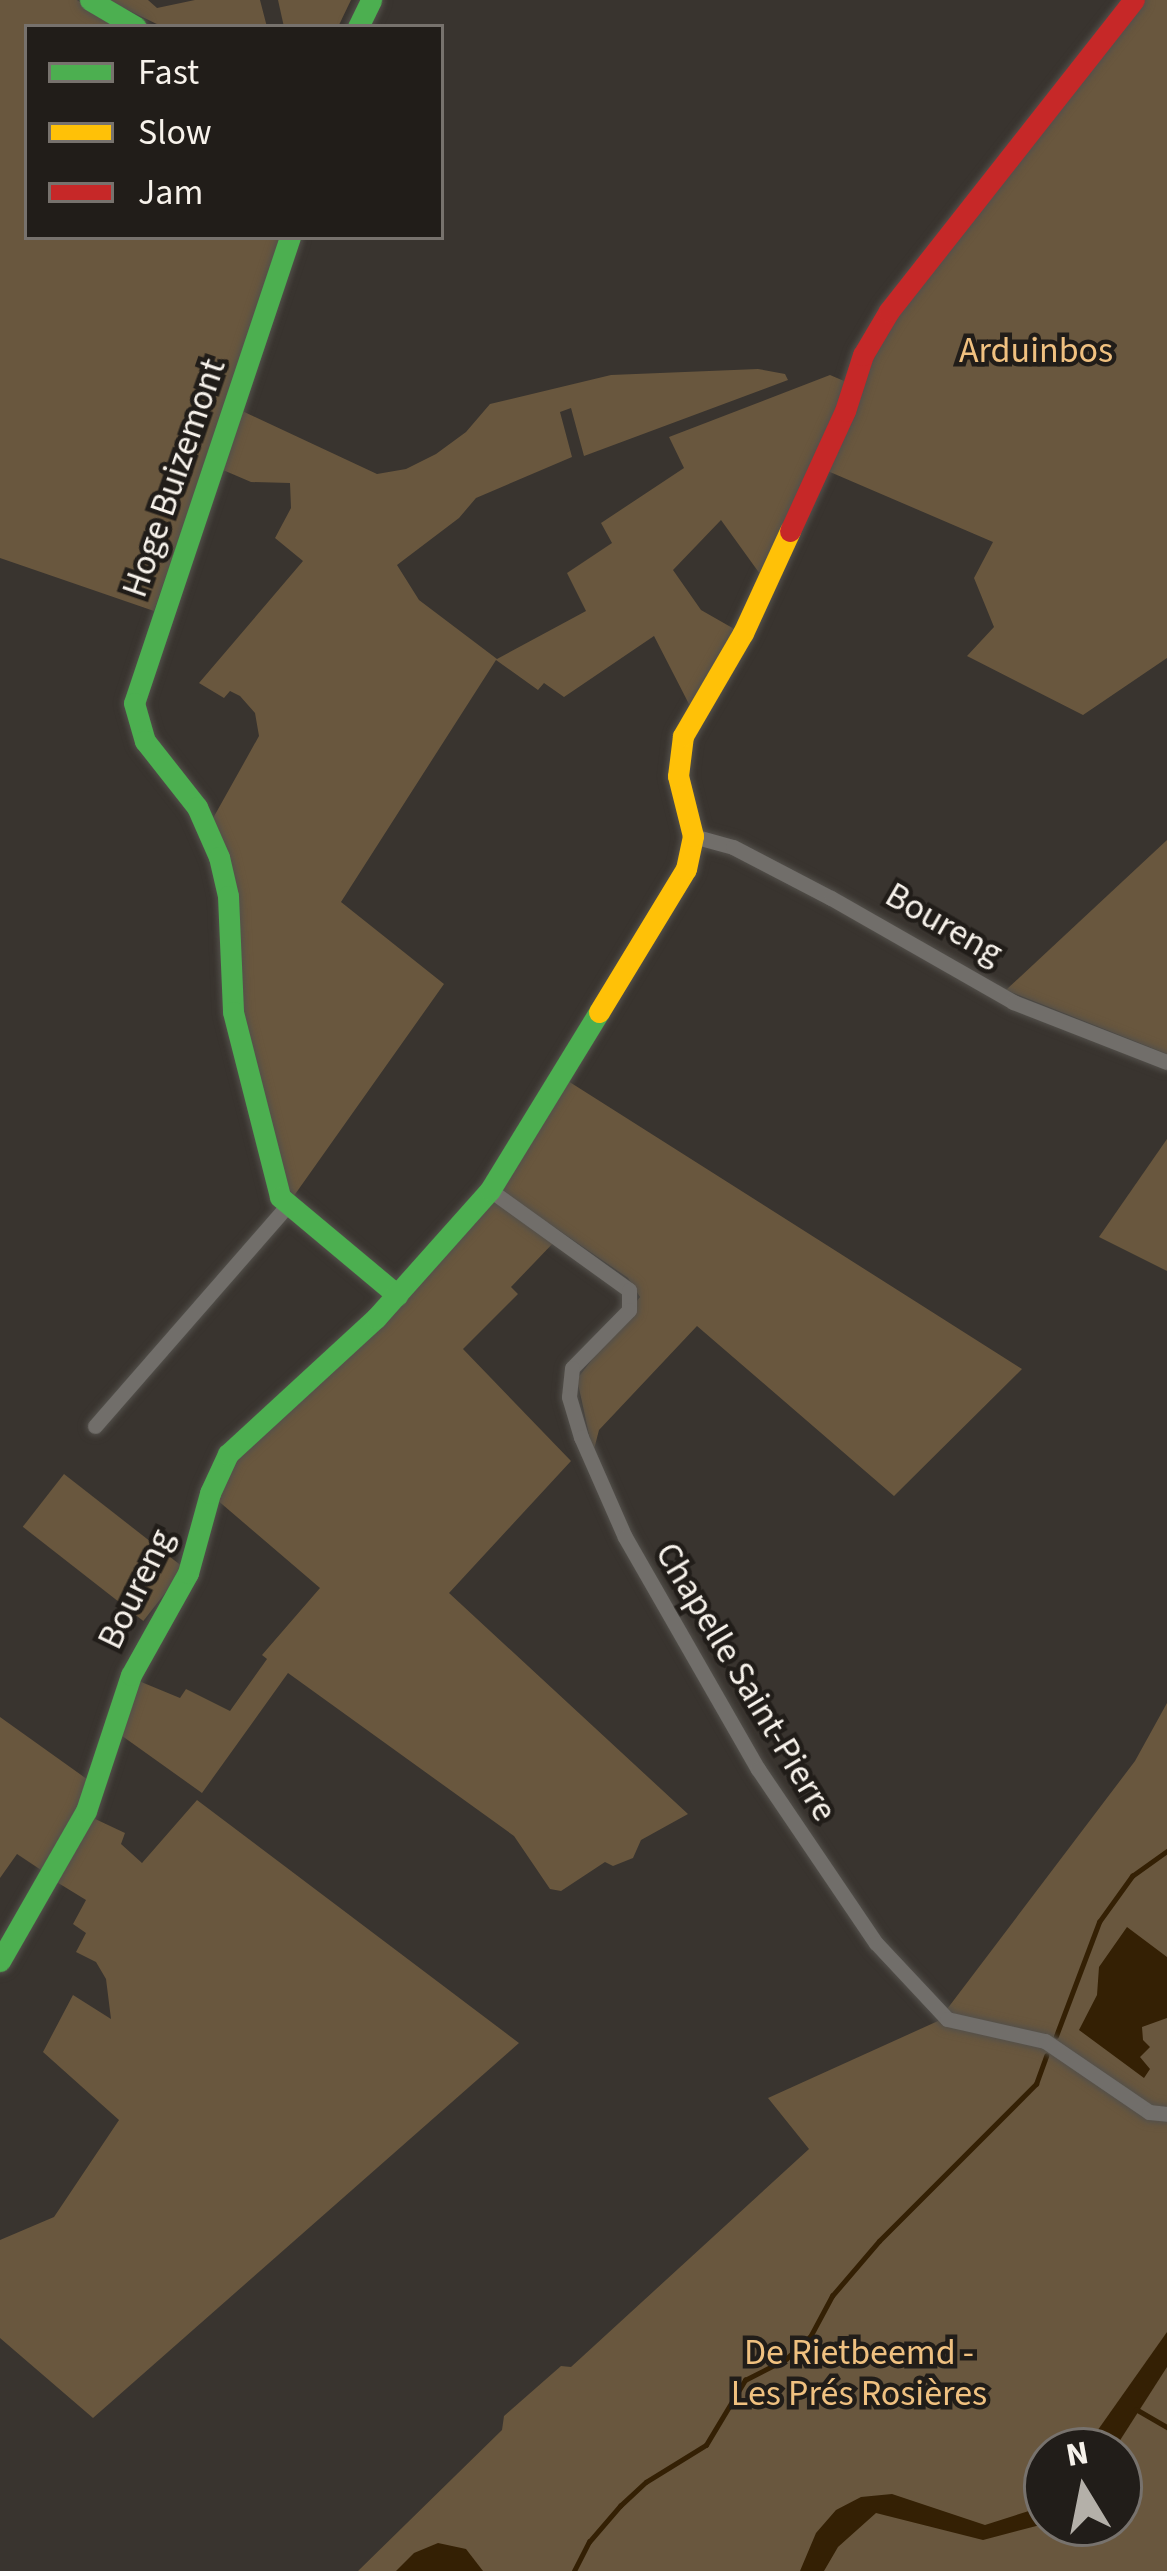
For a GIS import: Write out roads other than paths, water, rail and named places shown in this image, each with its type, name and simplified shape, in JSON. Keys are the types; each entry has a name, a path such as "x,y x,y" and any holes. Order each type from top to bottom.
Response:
{"street":[{"path":"90,0 131,24"},
{"path":"692,836 678,776 683,736 742,633 845,411 863,355 890,311 1134,0"},
{"name":"Hoge Buizemont","path":"286,1207 233,1012 228,896 220,856 197,807 145,741 135,715 136,686 289,240"},
{"name":"Boureng","path":"0,1960 86,1811 131,1676 188,1574 210,1493 228,1454 398,1295 490,1190 686,869 692,836 733,847 832,898 1013,1002 1167,1062"},
{"name":"Chapelle Saint-Pierre","path":"490,1190 629,1290 628,1310 572,1368 569,1397 581,1437 658,1598 797,1832 863,1925 911,1985 947,2019 1045,2041 1149,2112 1167,2114"},
{"path":"95,1426 286,1207 398,1295"}],"waterway":[{"path":"1056,2036 1099,1922 1132,1876 1167,1851"},
{"path":"574,2571 589,2542 620,2506 646,2482 706,2445 745,2380 786,2359 810,2337 832,2296 879,2241 1036,2084 1046,2056"},
{"path":"1136,2409 1167,2427"}],"park label":[{"name":"Arduinbos","path":"1036,351"},
{"name":"De Rietbeemd - Les Prés Rosières","path":"859,2372"}]}
